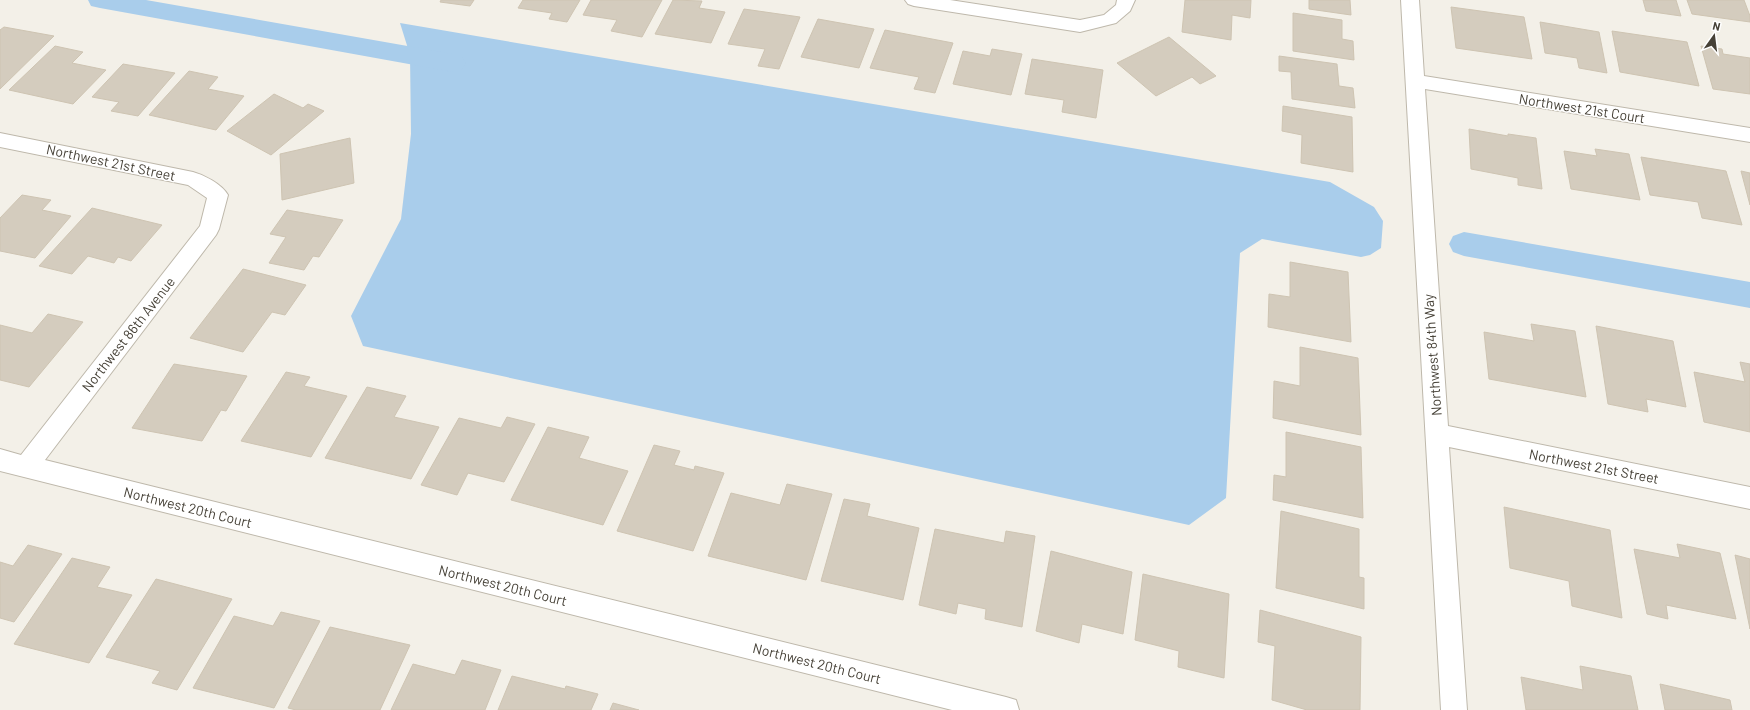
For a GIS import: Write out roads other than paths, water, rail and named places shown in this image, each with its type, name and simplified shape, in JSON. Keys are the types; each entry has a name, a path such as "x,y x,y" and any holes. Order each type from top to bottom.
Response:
{"street":[{"path":"914,0 1080,26 1110,19 1124,7 1126,0"},
{"name":"Northwest 84th Way","path":"1410,0 1454,710"},
{"name":"Northwest 21st Court","path":"1415,82 1750,135"},
{"name":"Northwest 21st Street","path":"0,140 193,179 218,195"},
{"name":"Northwest 86th Avenue","path":"26,467 209,229 218,195"},
{"name":"Northwest 21st Street","path":"1437,434 1750,498"},
{"name":"Northwest 20th Court","path":"0,460 1006,710"}],"water":[{"path":"400,23 1330,182 1374,207 1383,221 1381,248 1370,255 1361,257 1262,239 1240,253 1226,498 1189,525 363,346 351,316 401,219 411,134 410,55"}],"waterway":[{"path":"100,0 453,63"},
{"path":"1464,244 1750,295"}]}
